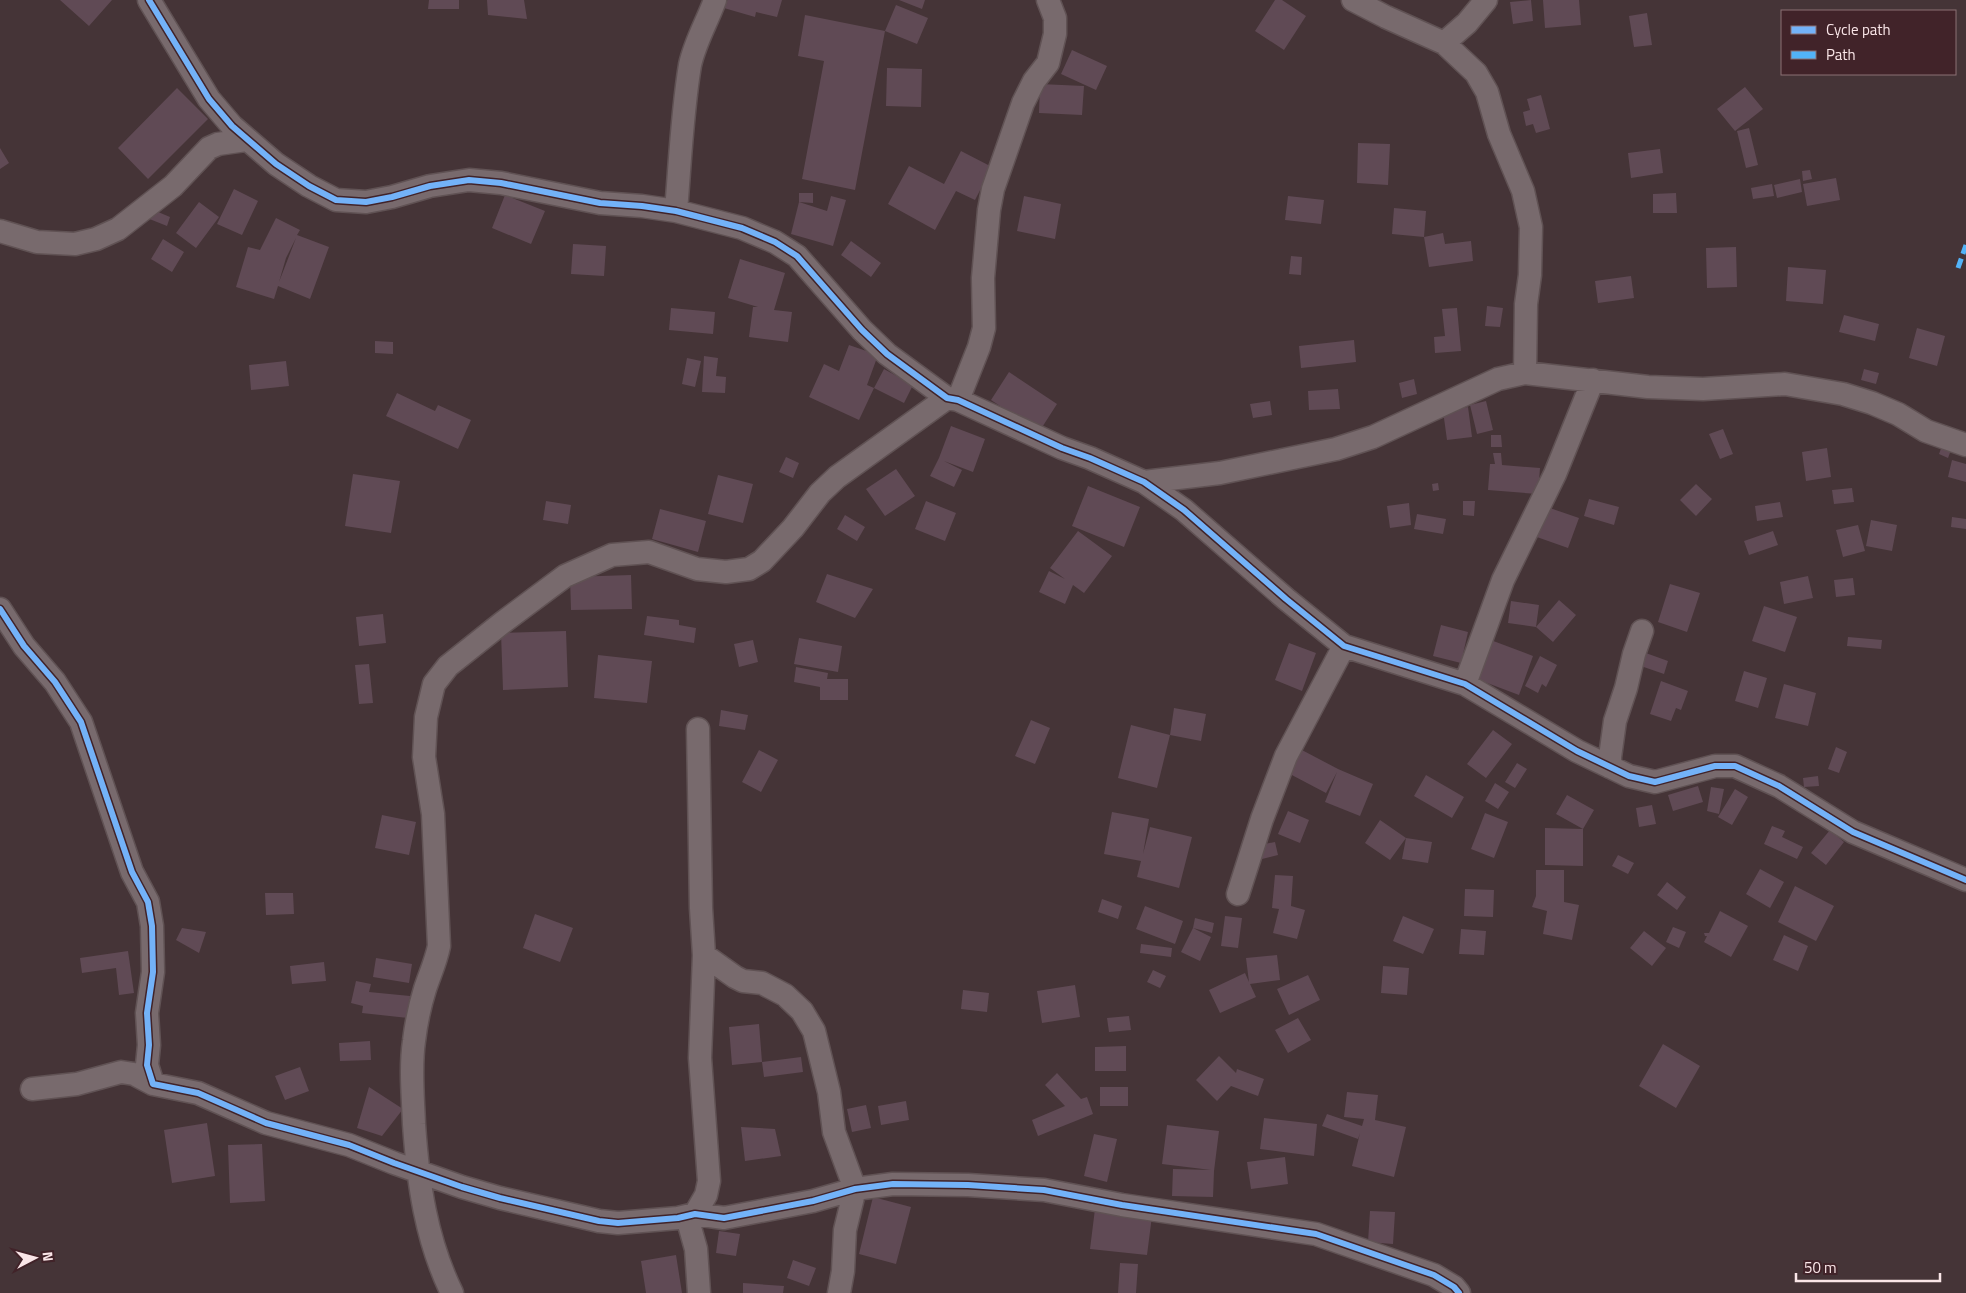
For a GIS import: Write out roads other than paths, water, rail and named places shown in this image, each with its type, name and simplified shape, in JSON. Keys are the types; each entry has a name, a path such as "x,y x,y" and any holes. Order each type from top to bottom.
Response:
{"street":[{"path":"149,0 209,99 246,140 276,164 309,186 336,200 366,202 430,186 469,180 501,182 600,203 676,211 742,228 775,242 797,256 862,330 888,354 952,399 1144,482 1184,510 1286,599 1344,646 1465,684 1577,751 1628,776 1655,782 1715,766 1735,766 1779,786 1853,832 1966,880"},
{"path":"676,211 690,65 697,41 714,0"},
{"path":"452,1293 440,1268 429,1234 417,1171 413,1098 414,1043 420,1007 435,965 439,946 434,814 424,757 426,717 434,684 448,666 530,602 566,576 612,555 649,552 697,569 726,572 749,569 762,562 837,477 952,399 979,347 984,328 983,278 988,210 993,188 1023,103 1034,81 1048,63 1055,34 1055,18 1048,0"},
{"path":"1353,0 1444,43 1476,73 1487,92 1499,134 1523,191 1531,227 1524,373"},
{"path":"1444,43 1467,23 1486,0"},
{"path":"0,231 36,242 75,244 96,239 118,230 172,186 209,148 218,144 246,140"},
{"path":"1144,482 1220,473 1336,449 1373,437 1498,379 1524,373 1648,387 1703,389 1785,384 1843,394 1872,403 1898,414 1926,431 1966,445"},
{"path":"1465,684 1503,580 1547,490 1593,380"},
{"path":"0,609 24,646 55,682 81,722 132,872 148,902 152,926 153,972 147,1013 148,1065 153,1084"},
{"path":"1610,767 1615,721 1642,631"},
{"path":"1238,894 1262,819 1286,756 1344,646"},
{"path":"698,729 704,955 700,1058 709,1181 706,1195 691,1216 696,1249 699,1293"},
{"path":"704,955 735,978 762,983 785,995 802,1011 814,1031 829,1092 834,1132 854,1189 845,1230 843,1271 839,1293"},
{"path":"32,1090 76,1084 121,1072 134,1074 153,1084 198,1093 266,1123 349,1145 417,1171 500,1198 600,1221 618,1222 691,1216 715,1218 736,1216 821,1199 854,1189 893,1184 968,1184 1044,1190 1122,1205 1316,1234 1434,1275 1454,1287 1459,1293"}]}
